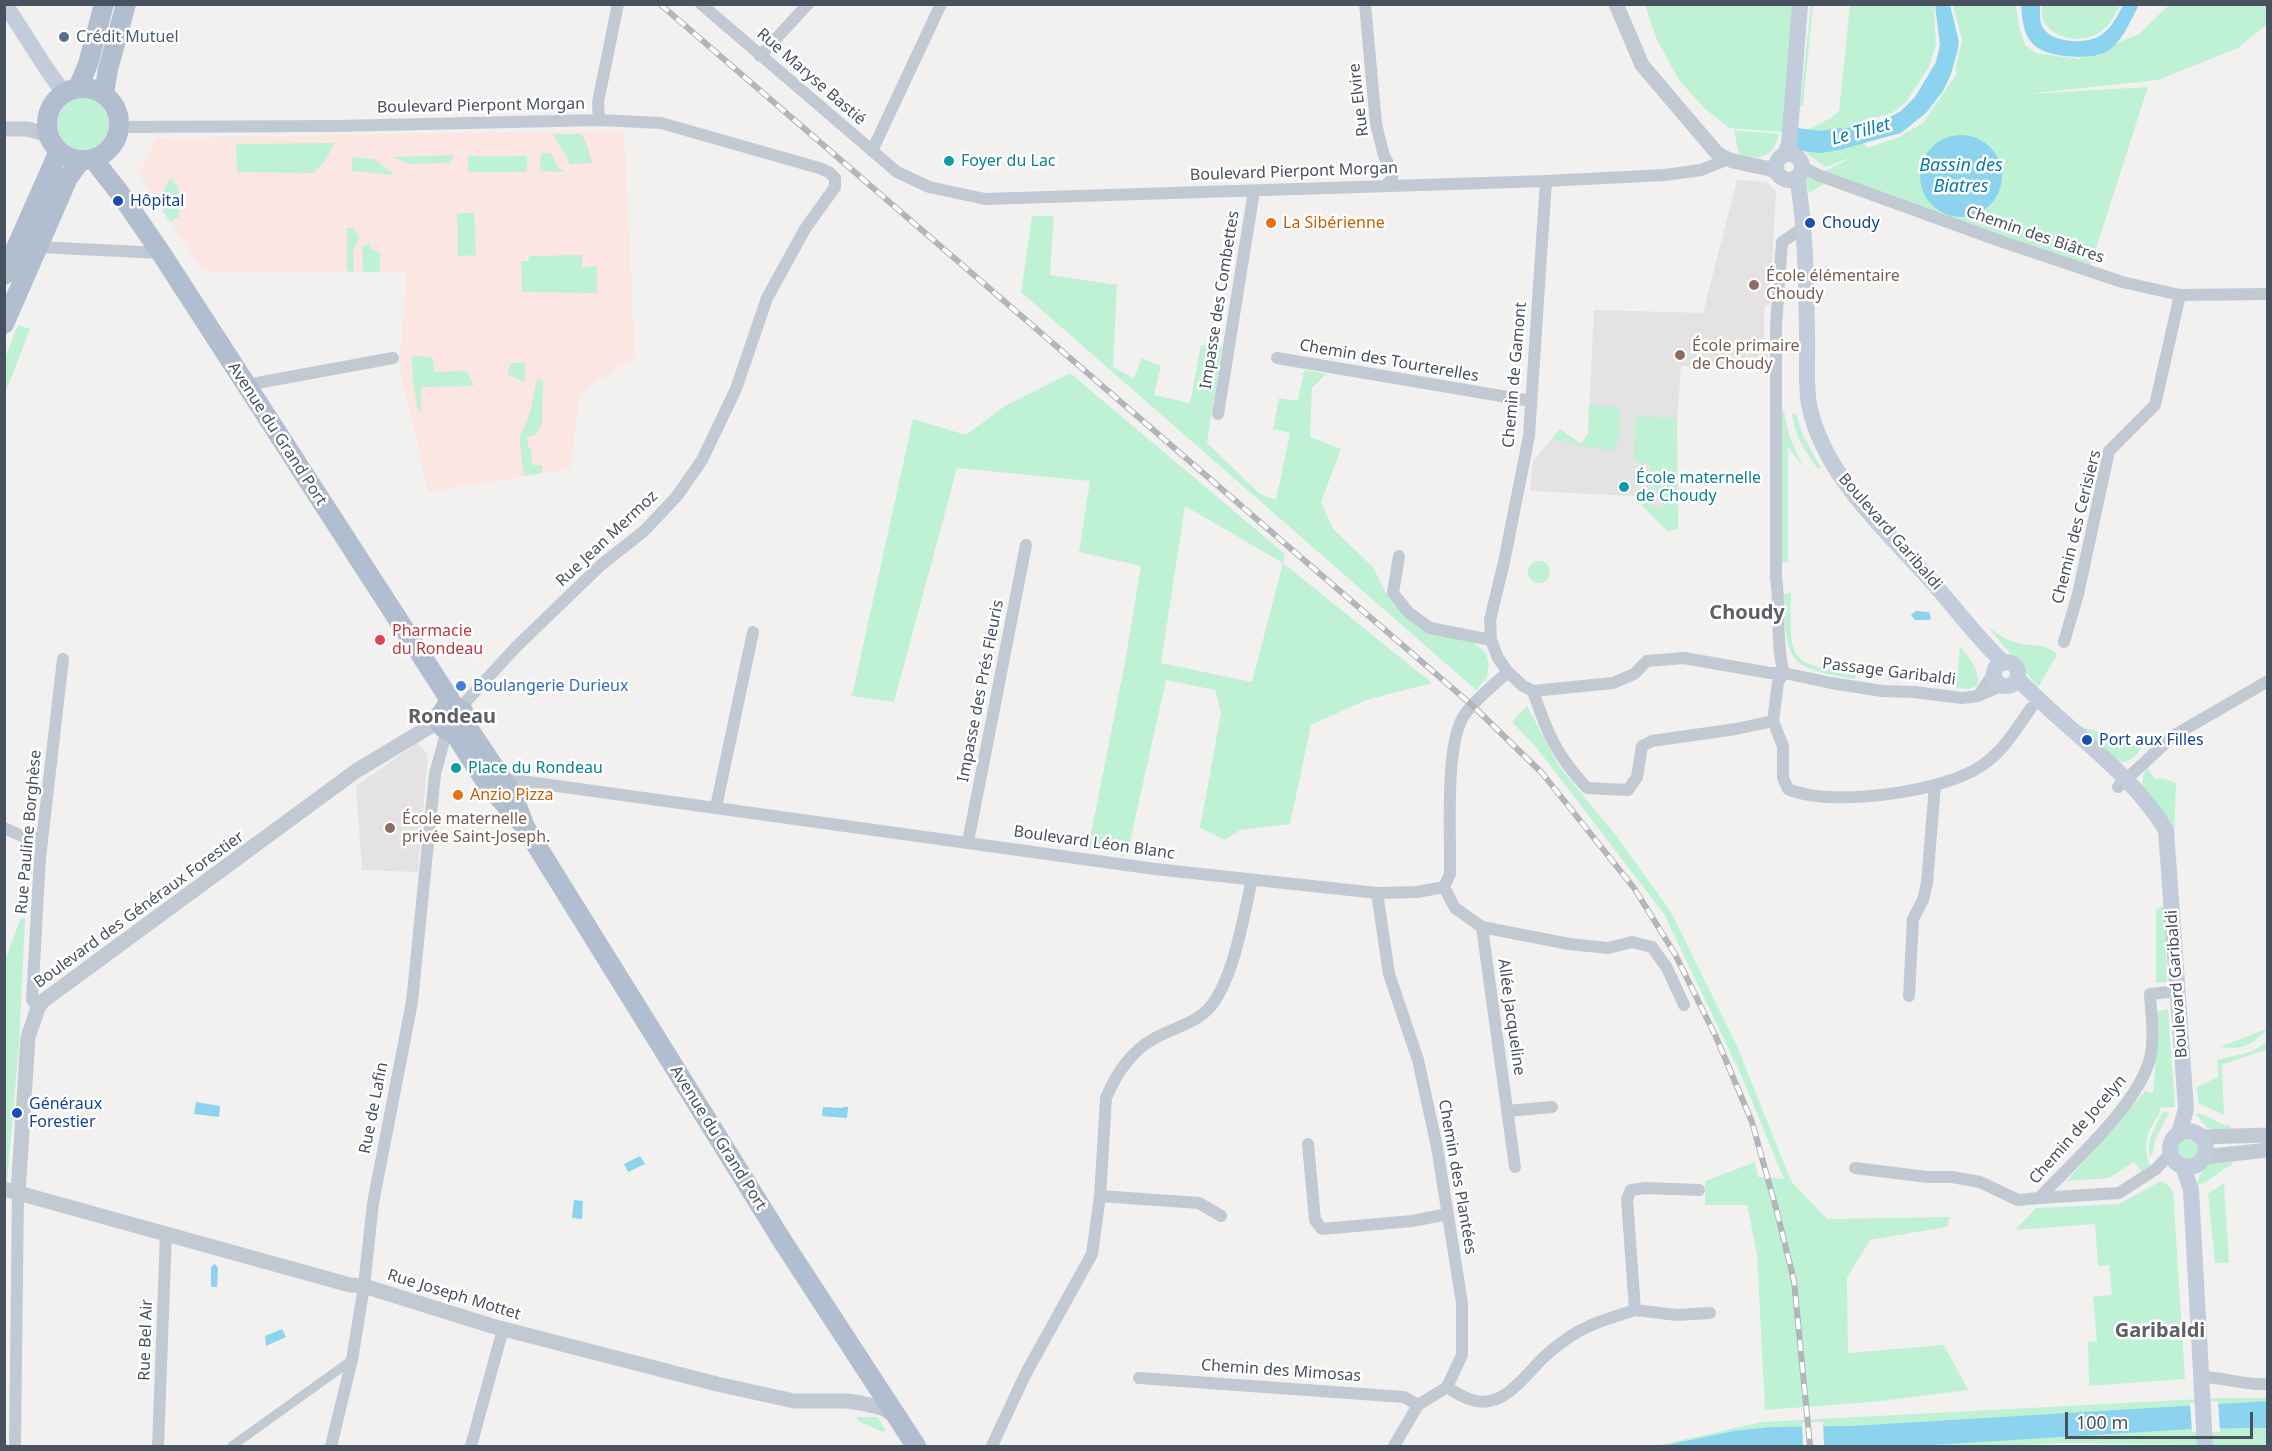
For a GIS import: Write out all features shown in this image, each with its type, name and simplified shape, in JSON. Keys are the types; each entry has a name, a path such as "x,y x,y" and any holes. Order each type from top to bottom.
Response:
{"main road":[{"path":"5,4 36,53 70,92 104,94 117,111 119,127 114,141 73,148"},
{"path":"4,324 68,178 73,148 70,92 88,64 104,4"},
{"path":"70,92 93,64 110,4"},
{"path":"104,94 108,69 126,4"},
{"name":"Boulevard Garibaldi","path":"1800,4 1789,163 1798,196 1803,228 1805,266"},
{"path":"4,275 73,148"},
{"path":"4,312 61,183 73,148"},
{"name":"Avenue du Grand Port","path":"73,148 161,253 394,616 450,719"},
{"name":"Boulevard Garibaldi","path":"1789,163 1802,206 1809,402 1815,427 1828,456 1846,486 1954,607 1986,646 2004,676 2031,708 2063,730"},
{"name":"Boulevard Garibaldi","path":"2004,676 2154,809 2166,830 2186,1108 2179,1134 2171,1142 2186,1161 2205,1146 2186,1108"},
{"path":"450,719 497,785"},
{"name":"Avenue du Grand Port","path":"497,785 783,1242 916,1446"},
{"path":"2179,1134 2190,1132 2198,1136"},
{"path":"2186,1161 2191,1190 2205,1444"}],"street":[{"path":"599,120 598,102 618,4"},
{"name":"Rue Maryse Bastié","path":"701,4 872,151"},
{"path":"760,56 808,4"},
{"path":"872,151 941,4"},
{"name":"Rue Elvire","path":"1365,4 1376,124 1384,156 1393,172 1392,179 1385,186"},
{"path":"1616,4 1642,64 1714,150 1728,161 1759,165 1789,163"},
{"name":"Boulevard Pierpont Morgan","path":"119,127 317,126 599,120 661,123 819,168 829,172 835,178"},
{"path":"4,129 28,129 73,148"},
{"name":"Boulevard Pierpont Morgan","path":"872,151 897,172 929,187 985,199 1665,175 1701,170 1728,161"},
{"name":"Chemin des Biâtres","path":"1789,163 2003,242 2122,282 2180,295 2268,294"},
{"name":"Rue Jean Mermoz","path":"450,719 531,633 601,565 644,531 676,496 702,460 736,389 767,298 806,229 835,187 835,178"},
{"name":"Chemin de Gamont","path":"1491,640 1490,620 1504,562 1528,436 1546,181"},
{"name":"Impasse des Combettes","path":"1218,414 1254,191"},
{"path":"1803,228 1782,242 1776,326 1776,578 1779,597 1780,656 1784,673 1779,682 1773,721 1783,746 1783,778 1788,789 1811,796 1868,796 1921,789 1953,780 1983,766 2007,743 2031,708"},
{"path":"38,247 161,253"},
{"name":"Chemin des Cerisiers","path":"2064,642 2078,594 2109,451 2155,405 2180,295"},
{"path":"246,385 393,358"},
{"name":"Chemin des Tourterelles","path":"1277,358 1532,401"},
{"name":"Impasse des Prés Fleuris","path":"968,842 1026,545"},
{"path":"1399,556 1393,593 1408,614 1430,628 1491,640 1508,672 1523,686 1533,691 1550,739 1566,766 1587,788 1628,790 1637,777 1642,746 1652,741 1736,729 1773,721"},
{"path":"716,807 753,632"},
{"name":"Rue Pauline Borghèse","path":"38,1008 32,1000 42,839 63,658"},
{"name":"Passage Garibaldi","path":"1533,691 1613,683 1634,674 1647,661 1684,658 1882,691 1962,698 1980,694 2004,676"},
{"path":"1508,672 1464,716 1457,733 1452,761 1450,874 1444,887 1455,908 1482,927 1569,944 1608,948 1632,942 1652,947 1667,968 1684,1005"},
{"path":"2122,783 2173,736 2268,681"},
{"name":"Boulevard des Généraux Forestier","path":"15,1446 11,1191 28,1037 38,1008 54,992 356,771 417,734 450,719"},
{"name":"Rue de Lafin","path":"331,1446 352,1360 364,1286 372,1208 412,1002 435,774 450,719"},
{"name":"Boulevard Léon Blanc","path":"497,785 514,780 1155,870 1377,893 1417,892 1444,887"},
{"path":"1909,996 1913,919 1923,900 1927,883 1935,785"},
{"path":"4,828 22,836 42,839"},
{"path":"992,1446 1025,1375 1092,1254 1100,1196 1106,1098 1112,1084 1118,1073 1141,1047 1201,1015 1211,1006 1233,958 1252,879"},
{"name":"Chemin des Plantées","path":"1377,893 1389,974 1418,1060 1437,1147 1462,1303 1462,1355 1447,1387"},
{"name":"Allée Jacqueline","path":"1482,927 1515,1167"},
{"name":"Chemin de Jocelyn","path":"2039,1198 2124,1107 2142,1081 2151,1057 2150,994 2178,991"},
{"path":"1507,1111 1552,1107"},
{"path":"2198,1136 2268,1135"},
{"path":"1308,1144 1315,1220 1322,1229 1412,1221 1448,1214"},
{"path":"2186,1161 2268,1150"},
{"name":"Chemin de Jocelyn","path":"2039,1198 2119,1193 2156,1169 2186,1161"},
{"path":"1855,1168 1927,1177 1952,1177 1980,1182 2018,1200 2039,1198"},
{"path":"1635,1310 1627,1199 1631,1190 1645,1188 1699,1190"},
{"name":"Rue Joseph Mottet","path":"11,1191 350,1285 364,1286 503,1329 781,1399 861,1403 882,1408 896,1416"},
{"path":"1100,1196 1199,1203 1221,1216"},
{"name":"Rue Bel Air","path":"158,1446 166,1234"},
{"path":"1394,1446 1418,1405 1447,1387 1473,1401 1484,1402 1501,1397 1514,1388 1544,1356 1571,1336 1595,1323 1635,1310 1677,1315 1710,1313"},
{"path":"471,1446 503,1329"},
{"path":"232,1446 352,1360"},
{"path":"2202,1385 2214,1377 2236,1383 2268,1384"},
{"name":"Chemin des Mimosas","path":"1139,1378 1404,1396 1418,1405"}],"shaded area":[{"path":"624,130 635,357 580,393 570,469 428,492 399,364 407,272 203,271 139,174 156,138"},
{"name":"École primaire de Choudy","path":"1737,180 1767,182 1776,191 1770,303 1764,308 1764,340 1768,344 1768,365 1681,366 1676,436 1678,528 1668,532 1633,496 1530,491 1533,461 1560,429 1581,444 1588,434 1594,310 1703,313"},
{"name":"École maternelle privée Saint-Joseph.","path":"417,743 428,755 418,872 362,870 356,786"}],"green space":[{"path":"1645,5 1794,5 1782,132 1729,128 1704,108 1679,80 1657,40"},
{"path":"1811,5 1813,5 1803,106 1800,107"},
{"path":"1850,5 1934,5 1936,44 1929,67 1906,102 1892,113 1850,125 1867,148 1899,137 1923,123 1957,73 1955,70 1962,40 1953,5 2016,5 2025,45 2036,53 2078,59 2139,34 2169,5 2267,5 2267,24 2238,48 2158,80 2027,94 2148,87 2090,267 1823,172 1855,156 1826,167 1810,156 1799,143 1801,133 1831,118 1839,111"},
{"path":"2042,5 2120,5 2105,28 2097,34 2079,39 2069,38 2052,31 2042,15"},
{"path":"78,98 88,98 102,105 109,124 102,143 88,150 78,150 68,146 61,139 57,129 57,119 61,109 68,102"},
{"path":"1734,130 1779,134 1769,153 1753,157 1739,155"},
{"path":"553,134 581,134 587,144 592,163 570,164"},
{"path":"334,143 327,158 314,173 237,172 236,144"},
{"path":"541,153 551,153 557,166 564,172 540,171"},
{"path":"454,155 450,163 408,164 393,157"},
{"path":"468,156 527,156 527,172 468,172"},
{"path":"352,157 374,159 395,175 352,171"},
{"path":"1806,176 1825,183 1809,193"},
{"path":"170,179 179,190 180,201 179,217 170,222 153,196 160,196"},
{"path":"457,213 474,213 476,255 458,256"},
{"path":"1032,216 1054,216 1050,275 1117,285 1113,367 1134,378 1142,358 1161,366 1154,395 1190,403 1201,345 1222,347 1207,443 1260,494 1276,500 1290,433 1273,429 1279,398 1298,401 1304,370 1326,374 1312,388 1310,437 1341,449 1321,502 1333,529 1373,567 1389,599 1406,616 1453,638 1474,643 1486,653 1489,665 1487,677 1476,690 1021,292"},
{"path":"347,228 353,228 359,237 353,252 354,272 347,271"},
{"path":"370,244 372,250 380,253 380,272 363,272 362,246"},
{"path":"582,255 582,267 597,266 597,293 522,292 521,261 529,261 529,256"},
{"path":"18,325 30,329 5,394 5,358"},
{"path":"412,356 432,357 435,372 467,371 474,386 421,387 421,411 418,411 413,383"},
{"path":"511,363 525,363 525,382 507,375"},
{"path":"1070,373 1285,554 1283,563 1432,683 1366,700 1311,725 1290,824 1240,830 1225,840 1200,828 1221,713 1215,690 1166,680 1127,855 1088,849 1126,657 1141,566 1079,552 1090,481 957,468 894,702 852,696 913,419 966,435 1005,406","holes":["1185,506 1283,563 1252,682 1161,663"]},
{"path":"537,378 543,381 542,425 535,435 527,437 528,448 531,448 532,465 542,465 542,473 524,476 519,439 530,413"},
{"path":"1589,405 1620,407 1619,437 1612,451 1552,438 1560,429 1581,444 1588,434"},
{"path":"1780,411 1784,411 1789,435 1803,467 1788,447 1788,562 1781,562"},
{"path":"1792,414 1796,414 1803,435 1821,468 1818,469 1801,443"},
{"path":"1635,417 1677,418 1678,528 1668,532 1638,501 1639,490 1644,497 1648,498 1652,507 1662,508 1663,497 1658,490 1649,489 1650,465 1634,461"},
{"path":"1539,561 1547,564 1550,572 1547,580 1539,583 1531,580 1528,572 1531,564"},
{"path":"1791,592 1791,632 1797,654 1804,661 1816,666 1856,675 1855,679 1816,671 1795,658 1789,648 1786,635 1784,595"},
{"path":"1988,627 2010,641 2042,646 2056,653 2056,657 2038,687"},
{"path":"1960,646 1976,669 1978,685 1970,689 1956,688"},
{"path":"1527,706 1559,766 1618,838 1671,912 1737,1046 1791,1181 1827,1219 1950,1217 1947,1227 1870,1240 1847,1278 1848,1353 1944,1345 1968,1390 1872,1402 1765,1410 1757,1254 1747,1205 1705,1205 1705,1181 1755,1162 1758,1177 1784,1179 1741,1075 1664,914 1536,747 1512,722"},
{"path":"2079,726 2141,745 2140,751 2124,762 2113,759"},
{"path":"2148,768 2155,780 2163,778 2176,783 2174,839 2142,786 2143,775"},
{"path":"2165,906 2167,982 2156,983 2156,909"},
{"path":"21,918 25,918 19,1045 7,1182 5,1182 5,960"},
{"path":"2168,1009 2175,1107 2160,1108 2159,1115 2149,1131 2146,1146 2150,1166 2141,1171 2134,1162 2109,1178 2067,1181 2145,1091 2153,1093 2156,1056 2155,1012"},
{"path":"2267,1029 2246,1046 2219,1047"},
{"path":"2267,1042 2267,1049 2222,1065 2224,1115 2198,1103 2197,1087 2218,1077 2217,1060 2251,1052"},
{"path":"2163,1111 2169,1113 2155,1140 2150,1157 2149,1144"},
{"path":"2195,1113 2230,1126 2229,1132 2207,1128"},
{"path":"2187,1138 2195,1141 2198,1149 2195,1157 2187,1160 2179,1157 2176,1149 2179,1141"},
{"path":"2231,1156 2232,1165 2197,1185 2208,1164"},
{"path":"2161,1181 2173,1191 2185,1379 2089,1386 2088,1342 2097,1341 2093,1297 2112,1295 2109,1265 2098,1266 2095,1224 2015,1230 2036,1208 2119,1204"},
{"path":"2224,1183 2229,1263 2215,1263 2208,1194"},
{"path":"2220,1398 2267,1398 2267,1401 2191,1406 2192,1429 2267,1428 2267,1446 2065,1443 2004,1446 1655,1446 1762,1422"},
{"path":"857,1417 877,1417 886,1430 883,1432 858,1421"}],"water":[{"path":"1935,5 1950,5 1959,42 1951,74 1943,91 1926,113 1901,133 1846,148 1809,152 1809,135 1866,125 1888,118 1901,111 1915,97 1936,62 1940,45"},
{"path":"2021,5 2040,5 2041,23 2048,33 2054,37 2079,41 2095,38 2105,32 2114,22 2123,5 2139,5 2122,36 2113,47 2101,54 2080,57 2058,55 2039,49 2033,44 2025,31"},
{"name":"Bassin des Biatres","path":"1953,135 1969,135 1984,142 1995,153 2002,168 1999,192 1990,205 1969,217 1953,217 1938,210 1927,199 1920,184 1920,168 1927,153 1938,142"},
{"path":"1916,611 1929,612 1931,618 1915,620 1911,615"},
{"path":"196,1102 220,1106 219,1117 194,1114"},
{"path":"823,1107 848,1107 847,1118 822,1116"},
{"path":"640,1156 645,1164 628,1172 624,1164"},
{"path":"574,1200 583,1201 582,1219 572,1218"},
{"path":"215,1264 218,1268 217,1287 211,1287 211,1267"},
{"path":"282,1329 286,1337 266,1346 265,1336"},
{"path":"2267,1401 2267,1428 2192,1429 1915,1446 1662,1446 1734,1431 1771,1427 1852,1426"}],"pier":[{"path":"2218,1401 2220,1432 2192,1432 2190,1403"},
{"path":"1802,1422 1823,1422 1824,1446 1803,1446"}],"waterway":[{"name":"Le Tillet","path":"1796,139 1820,142 1839,139"}],"railway":[{"path":"660,4 1473,706 1542,773 1634,888 1675,954 1716,1037 1752,1122 1794,1281 1810,1446"}],"place":[{"name":"Crédit Mutuel","path":"64,37"},
{"name":"Foyer du Lac","path":"949,161"},
{"name":"Hôpital","path":"118,201"},
{"name":"La Sibérienne","path":"1271,223"},
{"name":"Choudy","path":"1810,223"},
{"name":"École élémentaire Choudy","path":"1754,285"},
{"name":"École primaire de Choudy","path":"1680,355"},
{"name":"École maternelle de Choudy","path":"1624,487"},
{"name":"Pharmacie du Rondeau","path":"380,640"},
{"name":"Boulangerie Durieux","path":"461,686"},
{"name":"Port aux Filles","path":"2087,740"},
{"name":"Place du Rondeau","path":"456,768"},
{"name":"Anzio Pizza","path":"458,795"},
{"name":"École maternelle privée Saint-Joseph.","path":"390,828"},
{"name":"Généraux Forestier","path":"17,1113"}],"district":[{"name":"Choudy","path":"1747,613"},
{"name":"Rondeau","path":"452,717"},
{"name":"Garibaldi","path":"2160,1331"}]}
